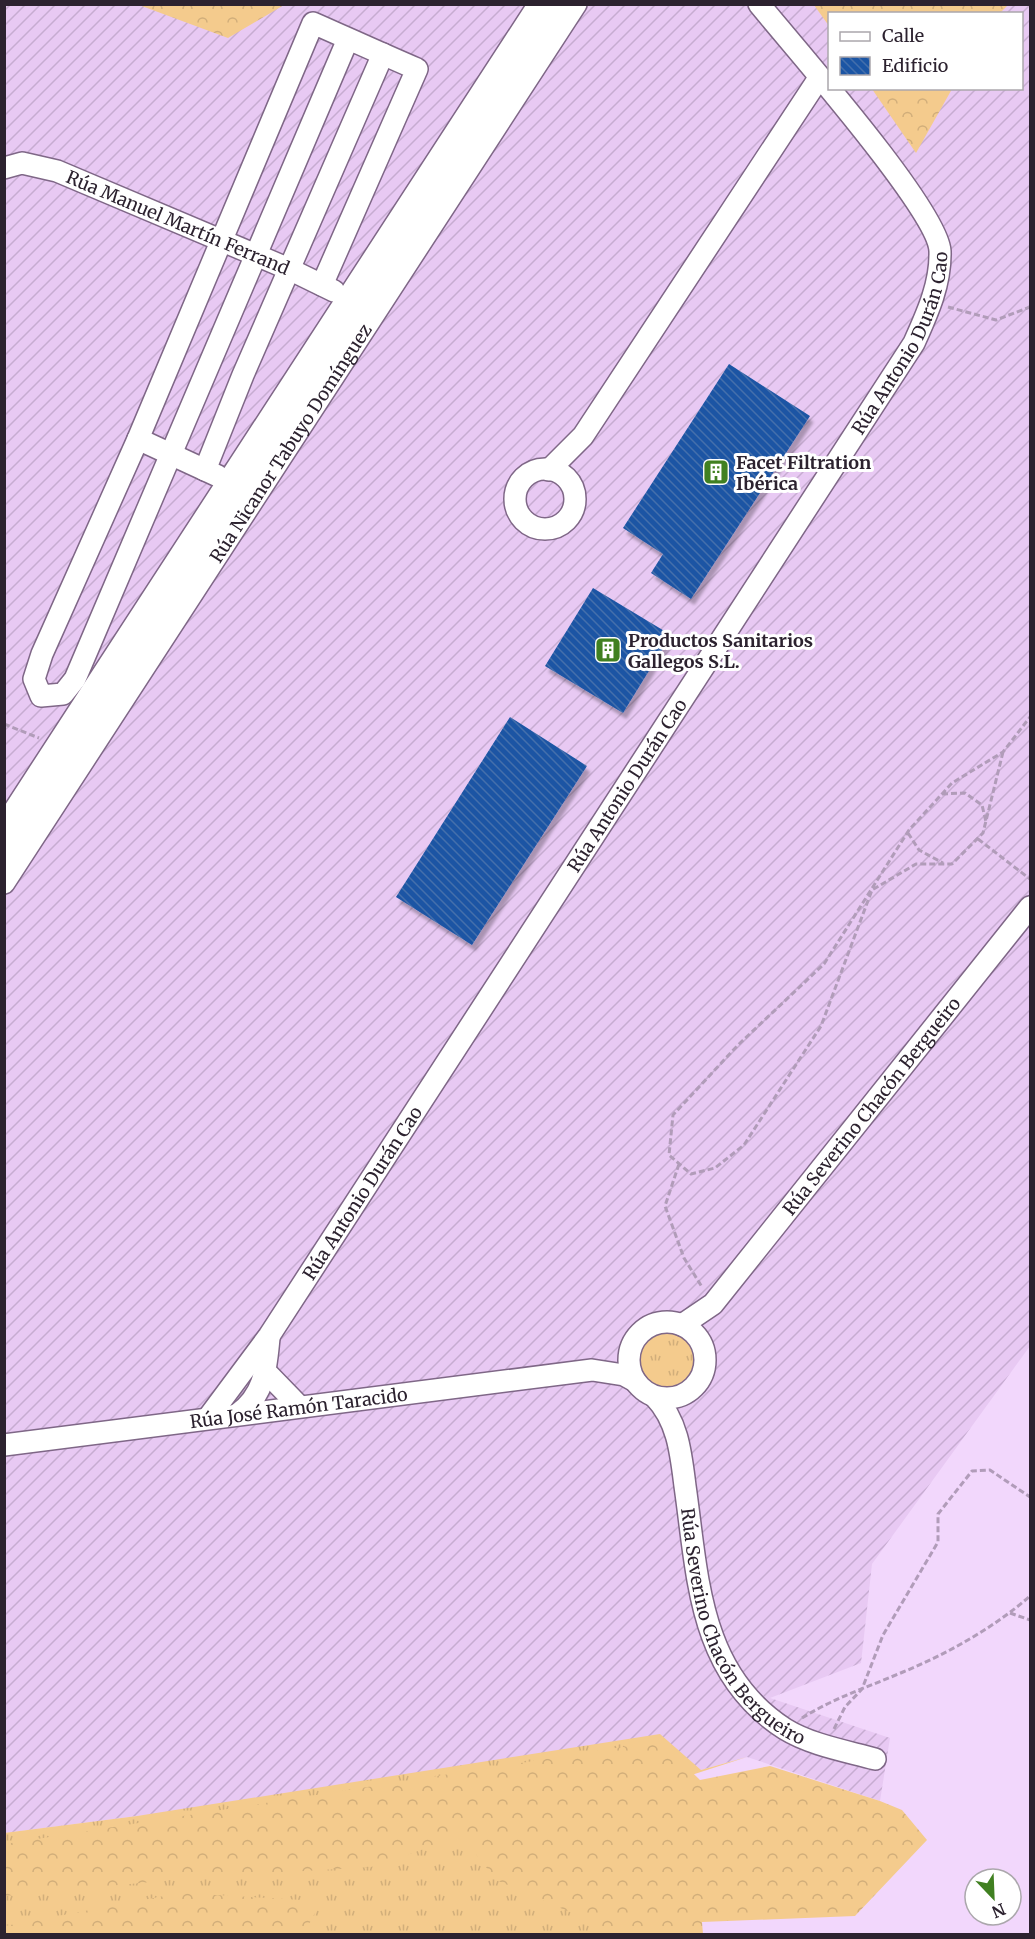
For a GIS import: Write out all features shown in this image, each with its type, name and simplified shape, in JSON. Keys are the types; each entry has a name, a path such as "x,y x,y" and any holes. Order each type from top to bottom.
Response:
{"street":[{"name":"Rúa Nicanor Tabuyo Domínguez","path":"4,826 539,4"},
{"name":"Rúa Nicanor Tabuyo Domínguez","path":"4,855 557,4"},
{"name":"Rúa Nicanor Tabuyo Domínguez","path":"4,883 576,4"},
{"name":"Rúa Antonio Durán Cao","path":"759,4 828,89"},
{"path":"322,285 417,69 313,23 138,439 42,654 34,679 41,696 63,694 75,679 253,256 348,39"},
{"path":"205,470 289,269 383,54"},
{"path":"549,470 583,436 819,78"},
{"name":"Rúa Antonio Durán Cao","path":"238,1414 269,1336 914,343 936,293 940,250 918,202 829,90"},
{"name":"Rúa Manuel Martín Ferrand","path":"4,168 22,164 57,171 219,242 289,269 347,299"},
{"path":"573,488 566,476 549,470 533,472 518,486 515,496 517,510 525,522 537,529 547,530 564,524 574,507 573,488 583,436"},
{"path":"138,439 229,482"},
{"name":"Rúa Severino Chacón Bergueiro","path":"681,1325 713,1304 1030,907"},
{"name":"Rúa Severino Chacón Bergueiro","path":"702,1345 713,1304"},
{"path":"669,1322 681,1325 697,1336 702,1345 705,1356 701,1378 684,1394 675,1398 656,1397 635,1381 628,1359 630,1348 636,1337 651,1326 669,1322"},
{"name":"Rúa José Ramón Taracido","path":"592,1370 614,1360 630,1348"},
{"name":"Rúa Antonio Durán Cao","path":"208,1418 257,1369"},
{"path":"257,1369 299,1406"},
{"name":"Rúa José Ramón Taracido","path":"4,1445 592,1370 624,1375 635,1381"},
{"name":"Rúa Severino Chacón Bergueiro","path":"684,1394 680,1402 677,1434 701,1604 713,1639 732,1677 756,1704 785,1729 826,1746 875,1759"},
{"name":"Rúa Severino Chacón Bergueiro","path":"656,1397 663,1405 677,1434"}],"path":[{"path":"932,302 996,320 1030,307"},
{"path":"1002,753 983,833 952,864 916,864 872,890 821,1026 744,1145 715,1168 691,1174 669,1155 673,1115 738,1045 824,964 908,833 942,794 952,783 1002,753 1030,717"},
{"path":"4,724 57,746"},
{"path":"942,794 966,793 982,804 986,824"},
{"path":"908,833 920,850 944,864"},
{"path":"978,839 1030,879"},
{"path":"679,1164 665,1206 684,1258 713,1304"},
{"path":"826,1746 845,1707 861,1689 883,1635 938,1542 938,1514 972,1471 990,1470 1030,1497"},
{"path":"785,1729 826,1702 906,1671 972,1637 1010,1613 1030,1596"},
{"path":"1010,1613 1030,1620"}],"shaded area":[{"path":"4,5 1030,5 1030,1346 872,1564 861,1663 770,1698 890,1738 880,1801 747,1757 701,1770 137,1816 5,1833"}],"green space":[{"path":"139,5 284,5 228,38"},
{"path":"814,5 1008,5 1001,12 828,12 828,25"},
{"path":"873,90 951,90 916,153"},
{"path":"660,1330 672,1330 687,1338 695,1353 695,1365 687,1380 672,1388 660,1388 645,1380 637,1365 637,1353 645,1338"},
{"path":"660,1734 701,1770 747,1757 670,1782 673,1934 5,1934 4,1833 137,1816"},
{"path":"660,1741 700,1780 770,1766 902,1810 927,1840 855,1916 702,1922 703,1934 611,1934 611,1930 496,1880 462,1836 371,1867 203,1877 5,1896 5,1844"},
{"path":"180,1893 321,1901 304,1934 5,1934 5,1926"}],"building":[{"name":"Facet Filtration Ibérica","path":"729,364 810,416 691,599 651,573 663,554 623,528"},
{"name":"Productos Sanitarios Gallegos S.L.","path":"593,588 671,635 623,713 545,666"},
{"path":"510,717 587,766 472,945 396,897"}],"place":[{"name":"Facet Filtration Ibérica","path":"716,472"},
{"name":"Productos Sanitarios Gallegos S.L.","path":"608,650"}]}
